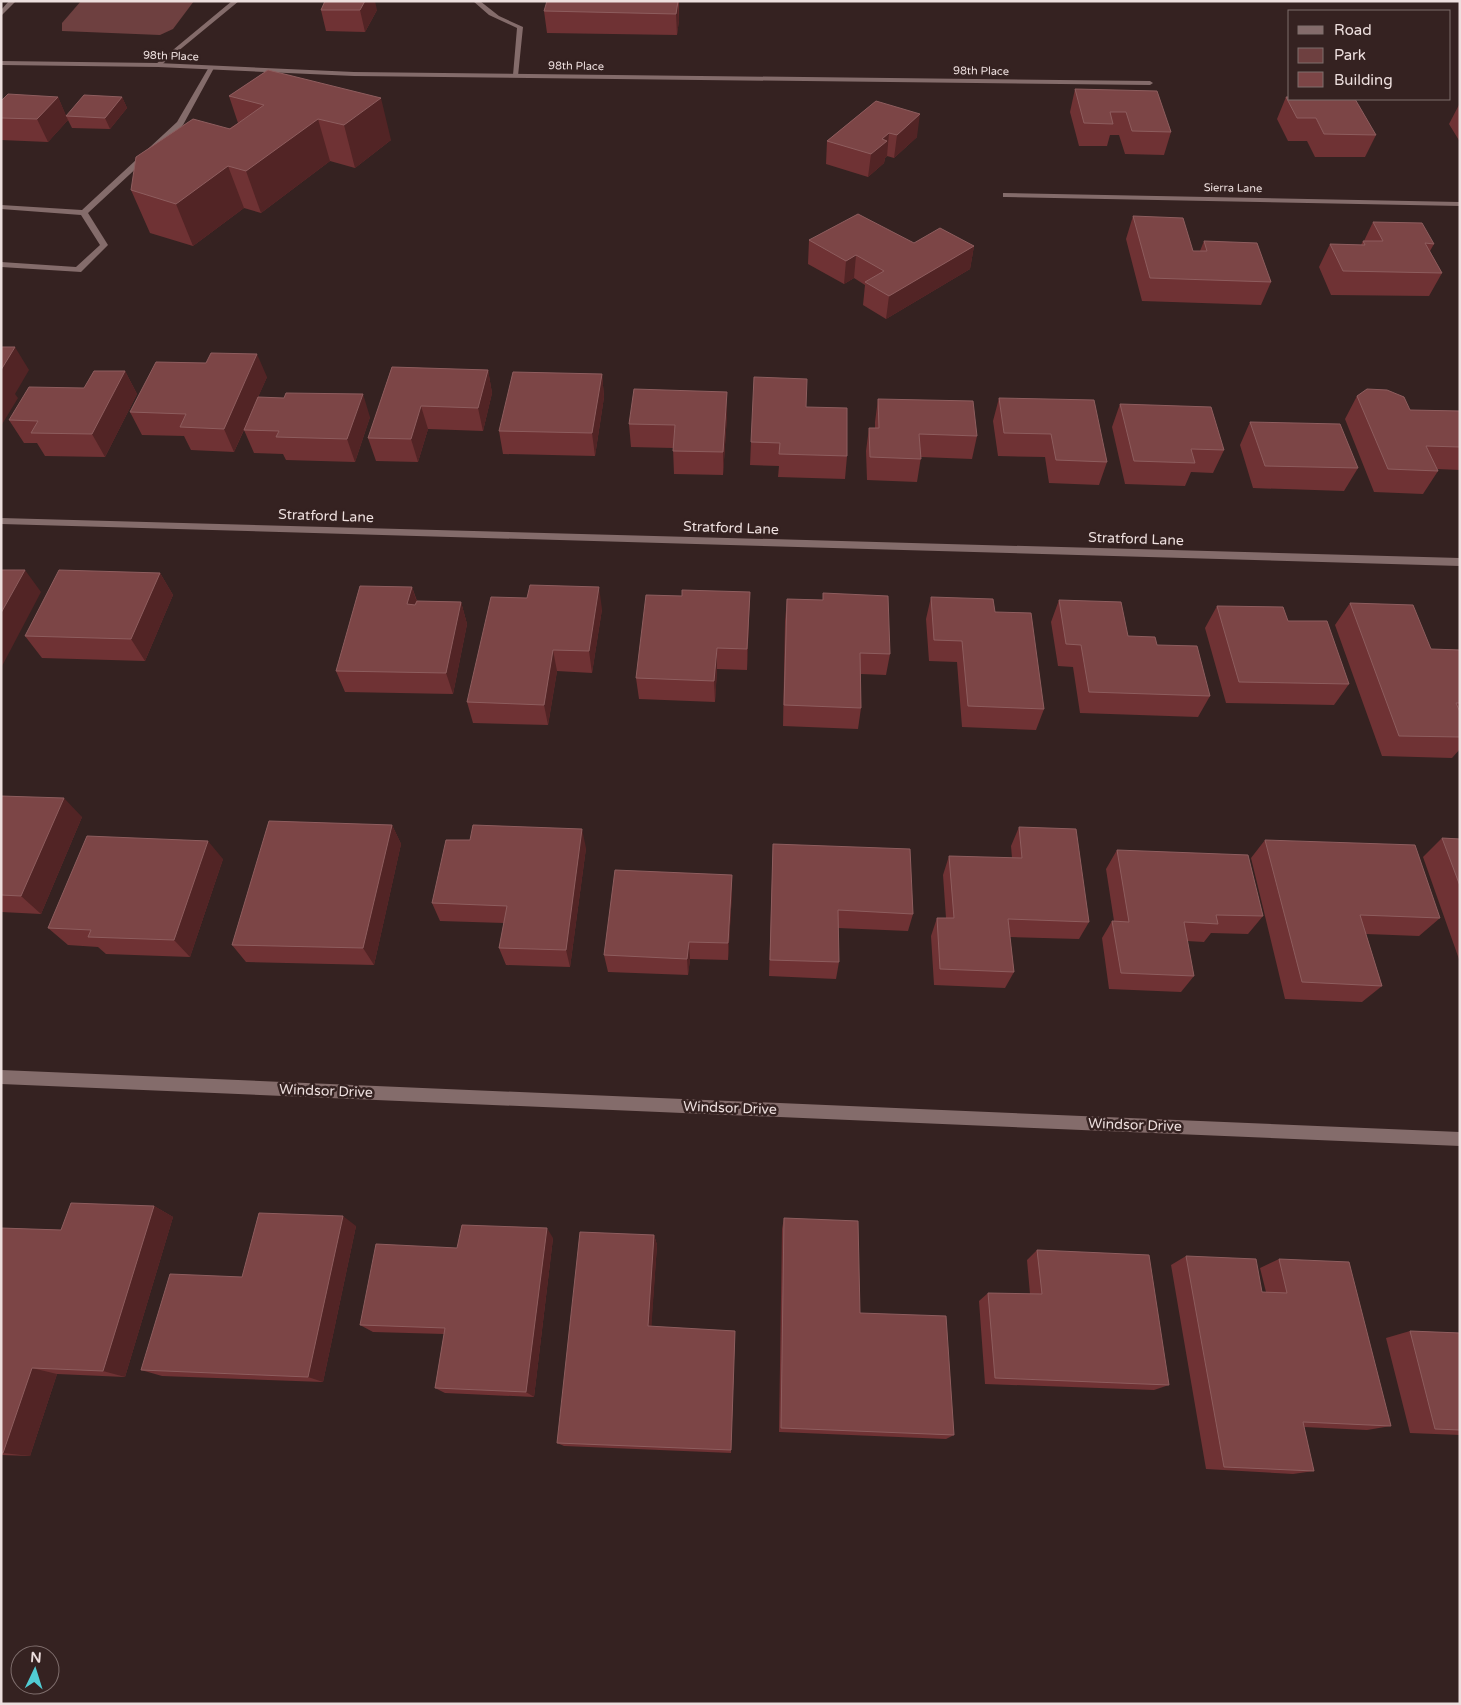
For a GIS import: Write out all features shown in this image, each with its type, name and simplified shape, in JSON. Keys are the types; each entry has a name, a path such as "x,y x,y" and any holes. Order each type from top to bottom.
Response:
{"street":[{"path":"1,14 13,1"},
{"path":"158,65 236,1"},
{"path":"476,1 484,10 502,21 520,26 516,75"},
{"name":"98th Place","path":"1,62 158,65 354,74 1150,83"},
{"path":"1,208 84,213 180,123 211,68"},
{"name":"Sierra Lane","path":"1006,195 1460,204"},
{"path":"1,264 78,270 104,245 84,213"},
{"name":"Stratford Lane","path":"1,521 1460,562"},
{"name":"Windsor Drive","path":"1,1077 1460,1139"}],"green space":[{"path":"81,1 194,1 173,29 160,35 62,31 62,23"}],"building":[{"path":"325,1 365,1 360,10 321,10"},
{"path":"547,1 678,1 676,14 544,11"},
{"path":"268,70 381,98 344,125 318,119 246,171 228,166 176,204 131,190 136,157 193,119 230,129 264,105 229,96"},
{"path":"1075,89 1157,91 1171,132 1132,131 1126,112 1110,112 1113,124 1084,123"},
{"path":"8,94 58,97 37,119 1,118 1,101"},
{"path":"84,95 122,97 105,118 66,116"},
{"path":"1286,97 1288,97 1288,100 1356,100 1376,135 1324,134 1316,118 1297,118"},
{"path":"876,101 920,114 897,135 889,133 882,139 887,141 871,154 827,141"},
{"path":"858,214 914,243 940,228 974,246 889,296 865,282 884,271 856,255 846,261 809,240"},
{"path":"1133,216 1183,218 1193,251 1207,251 1204,241 1257,243 1271,282 1150,278"},
{"path":"1373,222 1422,223 1434,244 1425,243 1442,273 1343,271 1330,244 1365,245 1363,241 1383,241"},
{"path":"1,347 15,347 1,370"},
{"path":"211,353 257,354 224,429 180,427 186,414 130,412 156,362 206,363"},
{"path":"392,367 488,370 478,408 421,406 411,439 368,438"},
{"path":"94,371 125,371 92,434 31,433 38,421 9,420 29,387 84,388"},
{"path":"513,372 602,374 592,433 499,431"},
{"path":"754,377 807,379 806,407 847,408 847,456 779,454 780,443 751,442"},
{"path":"634,389 727,392 723,452 673,451 675,425 629,424"},
{"path":"1367,389 1387,390 1404,397 1410,410 1460,411 1460,447 1426,446 1438,471 1388,469 1357,396"},
{"path":"286,393 363,394 347,439 276,437 279,431 244,430 258,397 284,398"},
{"path":"999,398 1094,400 1107,462 1056,460 1051,434 1004,433"},
{"path":"878,399 973,401 977,436 919,434 921,459 870,457 869,428 879,428"},
{"path":"1120,404 1211,407 1224,450 1191,449 1195,463 1134,461"},
{"path":"1250,422 1340,424 1358,468 1265,466"},
{"path":"1,570 25,570 1,613"},
{"path":"59,570 160,573 131,639 25,636"},
{"path":"530,585 599,587 589,651 553,650 544,705 467,702 491,597 527,598"},
{"path":"360,586 412,587 407,604 415,605 417,601 461,602 446,673 336,671"},
{"path":"682,590 750,592 747,649 717,648 714,681 636,678 646,595 682,596"},
{"path":"823,593 888,596 890,654 860,653 861,708 784,705 787,599 823,600"},
{"path":"931,597 993,599 995,612 1031,613 1044,709 968,706 962,641 934,640"},
{"path":"1059,600 1121,602 1128,636 1155,637 1157,645 1197,646 1210,696 1089,692 1081,645 1066,644"},
{"path":"1350,603 1413,605 1431,649 1460,650 1460,703 1456,703 1460,712 1460,737 1399,736"},
{"path":"1217,606 1283,607 1288,621 1327,621 1349,684 1239,682"},
{"path":"1,796 64,798 21,896 1,895"},
{"path":"269,821 392,825 363,948 232,945"},
{"path":"473,825 582,829 566,950 499,948 507,906 432,903 446,840 470,840"},
{"path":"1019,827 1076,829 1089,922 1008,919 1014,972 940,969 937,918 954,918 949,856 1022,858"},
{"path":"87,836 208,841 174,940 88,937 91,930 48,928"},
{"path":"1442,838 1460,839 1460,886"},
{"path":"1265,840 1415,845 1440,918 1360,915 1382,986 1302,982"},
{"path":"773,844 910,849 913,914 838,910 839,962 770,960"},
{"path":"1117,850 1248,855 1263,916 1216,915 1218,924 1184,922 1194,976 1121,973 1112,921 1129,922"},
{"path":"615,870 732,875 728,943 689,942 687,959 604,955"},
{"path":"71,1203 154,1206 103,1371 32,1368 3,1453 1,1453 1,1228 61,1230"},
{"path":"259,1213 343,1216 308,1377 141,1370 170,1274 242,1277"},
{"path":"784,1218 858,1221 860,1313 946,1316 954,1435 781,1428"},
{"path":"462,1225 547,1228 526,1392 435,1388 445,1328 360,1325 376,1244 457,1248"},
{"path":"580,1232 654,1235 648,1326 735,1331 731,1450 557,1443"},
{"path":"1037,1250 1149,1255 1169,1385 995,1378 988,1293 1042,1294"},
{"path":"1186,1256 1256,1259 1262,1292 1287,1293 1279,1259 1349,1262 1391,1426 1303,1422 1314,1471 1224,1467"},
{"path":"1410,1331 1460,1333 1460,1430 1435,1429"}]}
